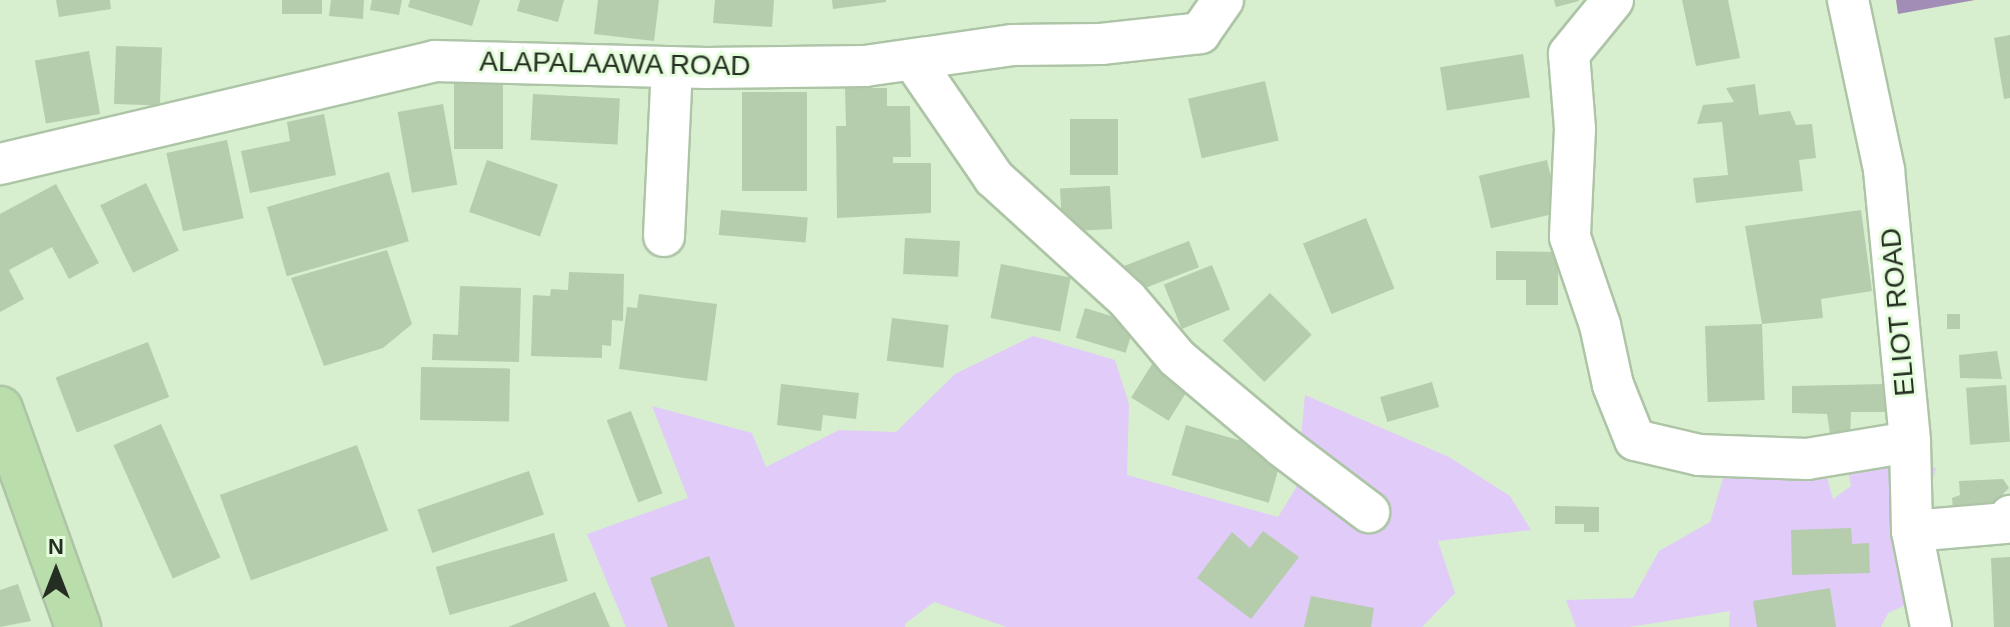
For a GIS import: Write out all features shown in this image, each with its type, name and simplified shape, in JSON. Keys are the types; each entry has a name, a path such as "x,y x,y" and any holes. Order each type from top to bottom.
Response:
{"main road":[{"path":"0,409 78,627"}],"street":[{"name":"ALAPALAAWA ROAD","path":"0,164 435,61 672,67 865,66 1012,45 1101,44 1200,33 1223,0"},
{"path":"1613,0 1569,54 1575,129 1570,237 1600,325 1613,385 1635,440 1699,455 1807,459 1910,442"},
{"name":"ELIOT ROAD","path":"1848,0 1884,170 1910,442 1912,531 1931,627"},
{"path":"913,60 994,178 1127,299 1177,358 1283,447 1369,512"},
{"path":"664,236 672,67"},
{"path":"1912,531 2005,523 2010,516"}],"shaded area":[{"path":"1896,0 1975,0 1898,14"},
{"path":"1033,336 1115,360 1129,404 1127,475 1278,517 1296,488 1305,395 1449,457 1510,496 1531,530 1438,541 1455,593 1422,627 1007,627 934,602 905,627 626,627 587,534 688,498 652,406 752,433 766,467 839,430 896,432 955,374"},
{"path":"1900,453 1936,468 1923,516 1923,597 1888,613 1881,627 1729,627 1730,611 1629,627 1576,627 1566,600 1633,598 1659,551 1710,522 1725,472 1826,474 1833,499 1851,486 1846,459"}],"building":[{"path":"56,0 110,0 111,9 59,17"},
{"path":"282,0 322,0 322,14 282,14"},
{"path":"331,0 364,0 363,19 329,16"},
{"path":"372,0 402,0 399,15 370,10"},
{"path":"410,0 480,0 472,26 408,7"},
{"path":"520,0 564,0 558,22 517,11"},
{"path":"598,0 659,0 654,41 594,34"},
{"path":"715,0 774,0 772,27 713,23"},
{"path":"832,0 886,0 886,2 833,9"},
{"path":"1554,0 1579,0 1579,1 1556,7"},
{"path":"1682,0 1728,0 1740,58 1696,66"},
{"path":"2010,35 2010,98 2004,99 1994,38"},
{"path":"116,46 162,48 160,106 114,104"},
{"path":"89,51 100,114 46,124 35,61"},
{"path":"1523,54 1530,97 1447,111 1440,67"},
{"path":"1265,81 1279,140 1202,158 1188,99"},
{"path":"454,83 503,83 503,149 454,149"},
{"path":"1755,84 1759,115 1790,111 1796,125 1812,124 1816,158 1799,160 1803,191 1696,203 1693,178 1728,175 1722,122 1697,124 1703,105 1734,102 1726,88"},
{"path":"845,88 887,88 887,106 910,106 911,157 893,157 893,163 931,163 931,213 837,218 836,126 846,126"},
{"path":"742,92 807,92 807,191 742,191"},
{"path":"533,94 620,99 617,144 531,140"},
{"path":"443,104 457,185 412,193 398,112"},
{"path":"324,114 336,175 250,193 241,151 290,141 287,122"},
{"path":"1070,119 1118,119 1118,175 1070,175"},
{"path":"227,140 244,218 183,231 166,153"},
{"path":"487,160 558,184 540,236 469,212"},
{"path":"1547,160 1559,213 1491,228 1479,176"},
{"path":"389,172 409,241 287,276 267,207"},
{"path":"146,183 179,250 133,273 100,205"},
{"path":"56,184 99,263 69,279 52,247 9,270 24,299 0,312 0,214"},
{"path":"1110,186 1112,229 1062,232 1060,189"},
{"path":"721,210 808,218 805,242 719,235"},
{"path":"1861,210 1872,291 1821,299 1823,318 1762,324 1745,226"},
{"path":"1366,218 1394,288 1331,314 1303,243"},
{"path":"905,238 960,241 958,277 903,274"},
{"path":"1189,241 1199,267 1128,294 1118,268"},
{"path":"387,250 412,324 383,348 324,366 291,278"},
{"path":"1496,251 1558,252 1558,305 1526,305 1526,280 1496,280"},
{"path":"1001,264 1071,278 1060,332 991,318"},
{"path":"1212,265 1230,310 1182,329 1164,284"},
{"path":"569,272 624,274 623,321 612,320 611,346 602,345 602,358 531,356 533,295 550,296 551,289 568,290"},
{"path":"460,286 521,288 519,362 432,360 433,334 458,335"},
{"path":"1270,293 1312,335 1264,382 1223,340"},
{"path":"639,294 717,304 707,381 619,369 627,307 637,308"},
{"path":"1085,308 1135,323 1126,353 1076,338"},
{"path":"1947,314 1960,314 1960,329 1947,329"},
{"path":"892,318 949,325 943,368 887,361"},
{"path":"1762,324 1765,400 1708,402 1705,326"},
{"path":"148,342 169,397 77,433 56,377"},
{"path":"1997,351 2002,379 1960,378 1959,355"},
{"path":"1154,361 1191,384 1169,421 1131,397"},
{"path":"421,367 510,369 509,422 420,420"},
{"path":"1432,382 1439,407 1387,422 1380,397"},
{"path":"781,384 859,393 856,419 823,415 821,431 777,425"},
{"path":"1887,384 1887,412 1851,412 1850,438 1831,441 1827,414 1792,413 1792,386"},
{"path":"2006,385 2010,442 1970,445 1966,388"},
{"path":"631,411 663,493 638,502 607,420"},
{"path":"161,424 220,557 173,579 113,445"},
{"path":"1186,425 1283,453 1269,503 1172,475"},
{"path":"357,445 388,531 251,580 220,495"},
{"path":"529,471 544,514 432,553 417,509"},
{"path":"2003,479 2009,488 1988,509 1954,520 1952,498 1960,495 1959,481"},
{"path":"1555,506 1599,507 1599,532 1584,532 1584,524 1555,524"},
{"path":"1851,528 1852,544 1869,543 1870,573 1792,575 1791,530"},
{"path":"1263,531 1299,557 1251,619 1197,578 1232,532 1250,548"},
{"path":"554,533 568,581 450,615 436,567"},
{"path":"709,556 735,627 668,627 650,578"},
{"path":"2010,557 2010,627 1994,627 1991,558"},
{"path":"18,584 31,621 0,627 0,590"},
{"path":"1830,588 1836,627 1757,627 1753,601"},
{"path":"595,592 610,627 508,627"},
{"path":"1311,596 1374,608 1371,627 1304,627"}]}
